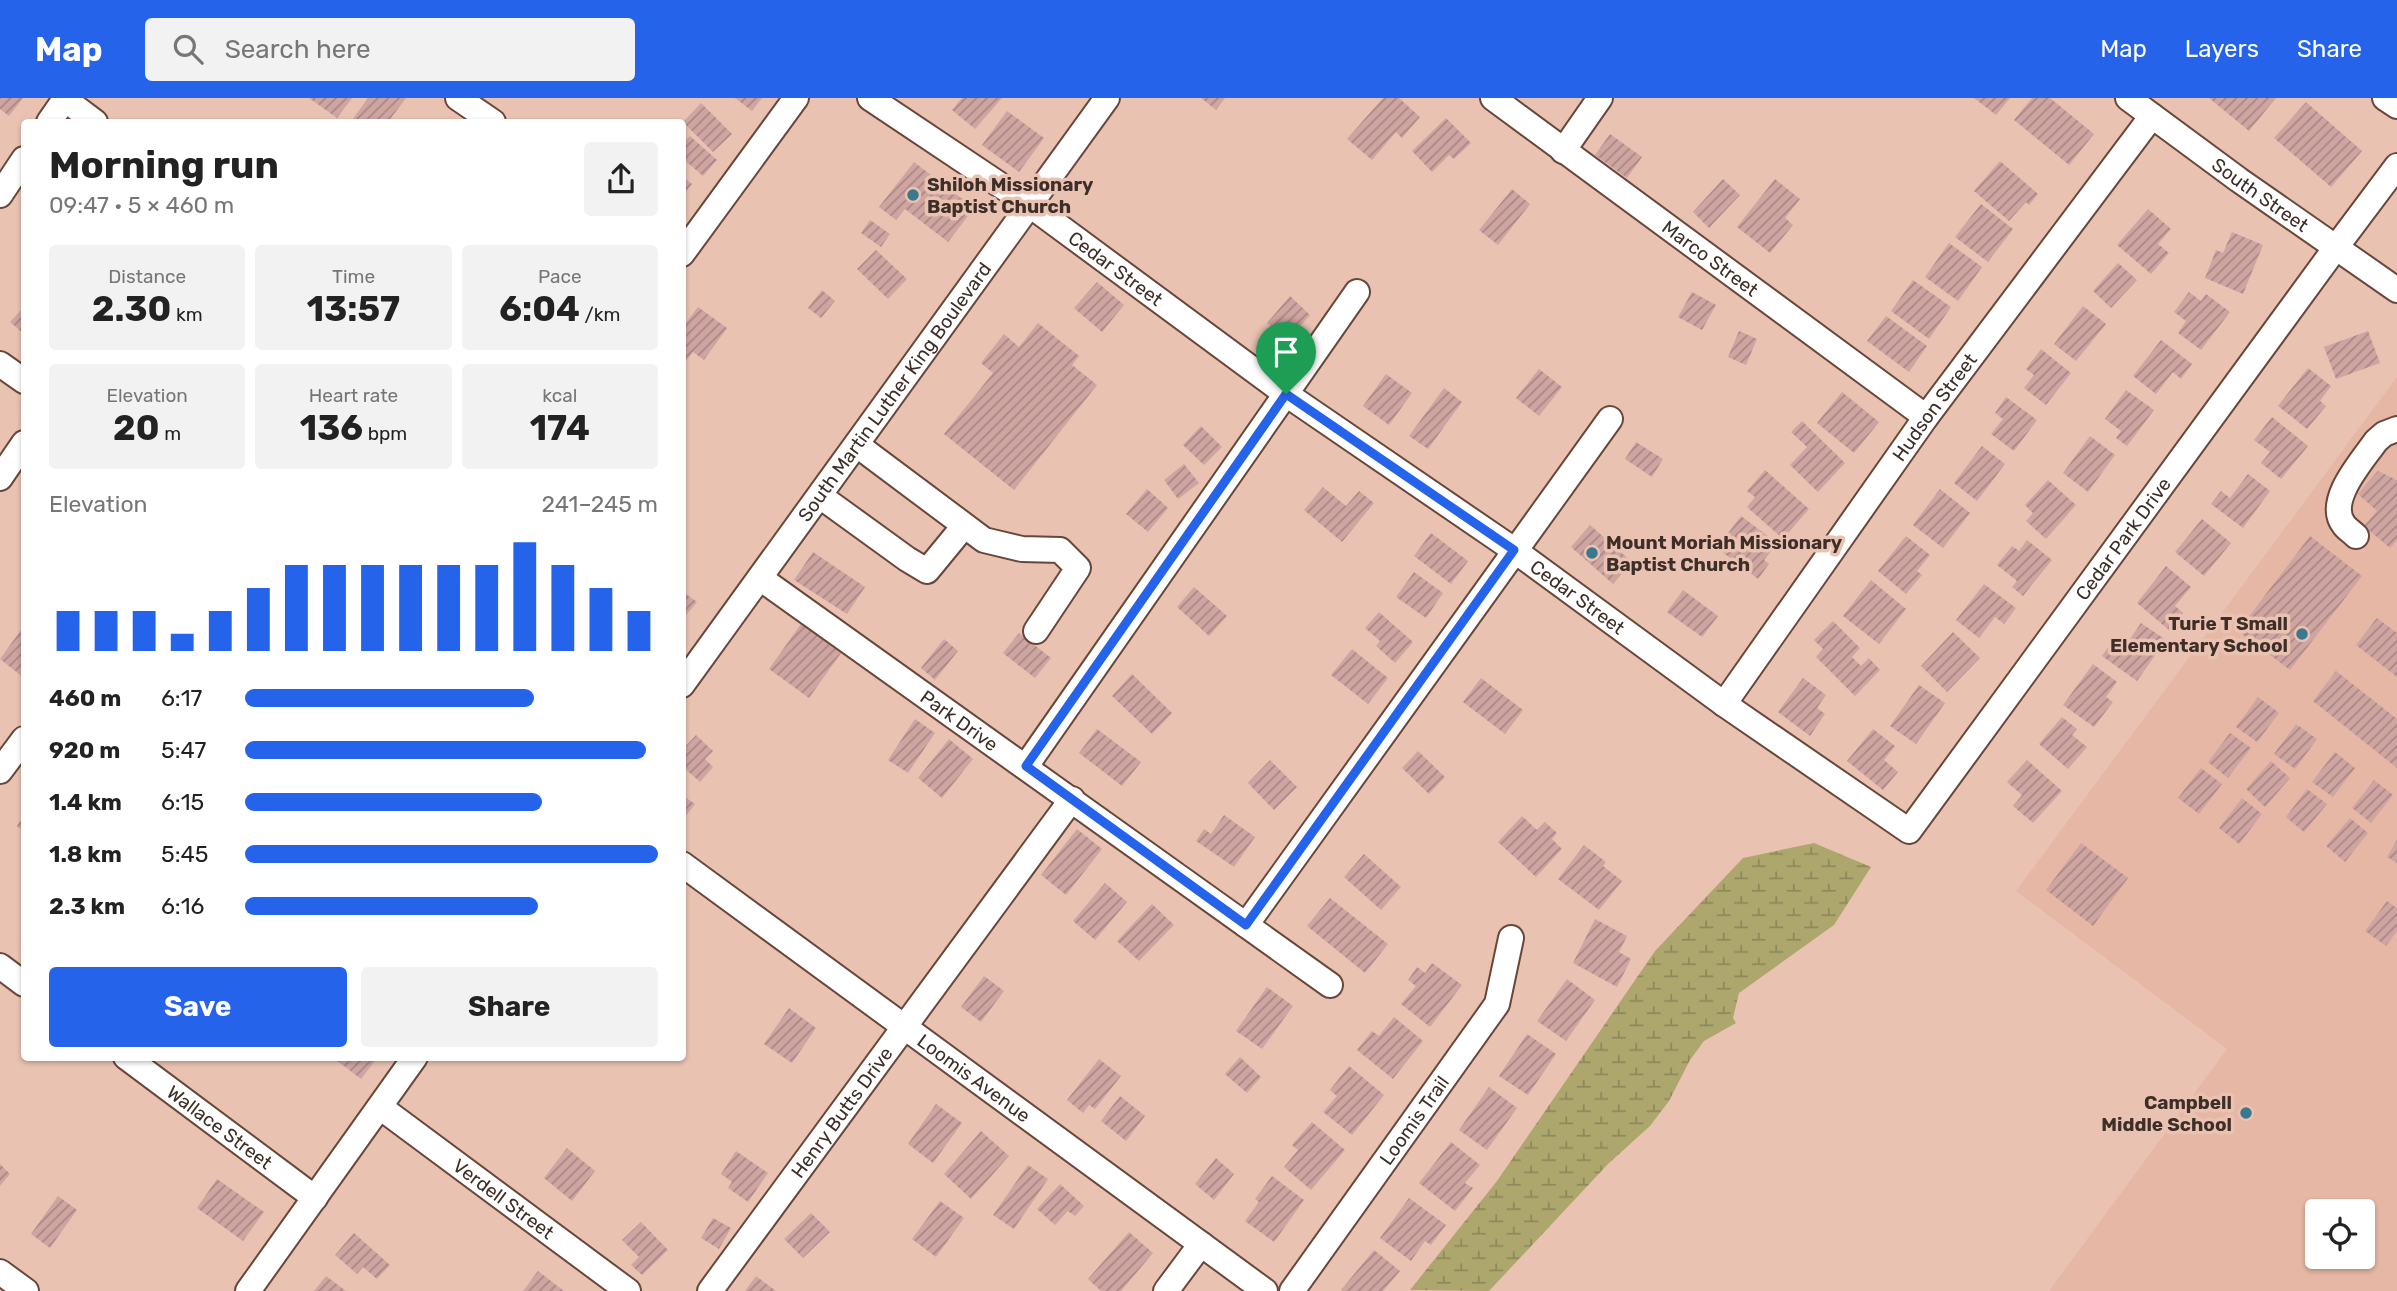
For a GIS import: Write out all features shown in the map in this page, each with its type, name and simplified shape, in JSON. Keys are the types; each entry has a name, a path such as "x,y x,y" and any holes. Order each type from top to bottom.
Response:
{"street":[{"path":"458,98 489,119"},
{"path":"686,249 796,98"},
{"name":"Cedar Street","path":"870,98 1030,205 1286,394 1514,550 1724,704 1909,831"},
{"name":"South Martin Luther King Boulevard","path":"686,680 1107,98"},
{"name":"Marco Street","path":"1493,98 1926,417"},
{"path":"1563,151 1600,98"},
{"name":"South Street","path":"2128,98 2239,180 2397,290"},
{"path":"2385,98 2397,106"},
{"path":"51,119 64,99 91,119"},
{"name":"Hudson Street","path":"1724,704 1926,417 2152,116"},
{"path":"0,195 21,164"},
{"name":"Cedar Park Drive","path":"1909,831 2397,166"},
{"path":"1026,766 1357,292"},
{"path":"0,364 21,380"},
{"path":"1246,925 1610,419"},
{"path":"2356,536 2342,523 2339,511 2342,491 2376,441 2384,434 2397,429"},
{"path":"856,445 984,540 1022,549 1060,550 1078,568 1036,631"},
{"path":"0,478 21,447"},
{"path":"820,496 927,571 964,526"},
{"name":"Park Drive","path":"760,578 1330,985"},
{"path":"0,771 21,743"},
{"name":"Henry Butts Drive","path":"710,1291 1072,799"},
{"name":"Loomis Avenue","path":"686,867 1265,1291"},
{"name":"Loomis Trail","path":"1292,1291 1497,1004 1511,937"},
{"path":"0,966 21,982"},
{"name":"Wallace Street","path":"131,1061 315,1198"},
{"path":"248,1291 412,1061"},
{"name":"Verdell Street","path":"380,1107 628,1291"},
{"path":"1166,1291 1201,1244"},
{"path":"0,1272 26,1291"}],"shaded area":[{"name":"Turie T Small Elementary School","path":"2397,377 2397,1291 2049,1291 2227,1049 2016,891"}],"green space":[{"path":"1814,843 1871,867 1834,925 1739,993 1733,1018 1736,1023 1704,1041 1690,1060 1669,1101 1650,1126 1608,1164 1489,1291 1410,1290 1497,1181 1655,951 1743,858"}],"building":[{"path":"0,98 23,98 9,116 0,109"},
{"path":"309,98 352,98 337,118"},
{"path":"368,98 406,98 390,119 353,119"},
{"path":"735,98 762,98 752,111"},
{"path":"962,98 1002,98 975,129 952,110"},
{"path":"1201,98 1225,98 1216,110"},
{"path":"1383,98 1399,98 1420,117 1402,138 1396,132 1372,160 1347,139"},
{"path":"1974,98 2010,98 1996,115"},
{"path":"2032,98 2050,98 2094,134 2069,165 2014,120"},
{"path":"2209,98 2276,98 2249,131"},
{"path":"2306,102 2362,151 2331,187 2274,138"},
{"path":"701,103 732,134 713,152 686,125 686,119"},
{"path":"1007,111 1044,138 1019,172 982,145"},
{"path":"1446,118 1471,143 1454,159 1449,155 1432,172 1412,151"},
{"path":"1610,134 1642,157 1627,178 1595,155"},
{"path":"690,136 717,160 703,176 686,161 686,140"},
{"path":"2000,161 2038,194 2029,205 2026,202 2009,221 1974,191"},
{"path":"914,162 974,208 948,242 905,209 896,220 879,207"},
{"path":"686,179 692,184 686,191"},
{"path":"1723,179 1740,195 1709,228 1693,212"},
{"path":"1775,179 1800,199 1785,218 1793,225 1770,253 1737,227"},
{"path":"1512,189 1530,204 1498,245 1479,230"},
{"path":"1981,204 2013,229 1988,262 1955,237"},
{"path":"2148,209 2171,229 2158,244 2169,253 2151,274 2117,245"},
{"path":"870,220 890,234 881,247 861,233"},
{"path":"2232,232 2263,245 2243,294 2205,278 2216,250 2223,253"},
{"path":"1949,243 1982,267 1958,301 1925,277"},
{"path":"876,250 907,279 888,299 857,269"},
{"path":"2118,263 2137,280 2111,308 2093,291"},
{"path":"1913,280 1951,307 1929,339 1891,311"},
{"path":"1097,282 1124,305 1102,332 1074,308"},
{"path":"822,290 835,301 821,318 808,308"},
{"path":"1692,292 1716,305 1702,330 1678,317"},
{"path":"2189,292 2201,301 2206,294 2230,312 2201,350 2178,333 2186,321 2174,312"},
{"path":"1290,296 1310,315 1287,341 1267,323"},
{"path":"2083,306 2106,324 2076,361 2054,344"},
{"path":"698,307 727,328 704,360 693,352 686,361 686,323"},
{"path":"21,310 21,331 10,322"},
{"path":"1886,316 1927,346 1909,372 1867,341"},
{"path":"1038,323 1079,356 1072,365 1097,385 1014,490 944,434 993,373 981,363 1004,334 1019,347"},
{"path":"1739,331 1757,339 1746,365 1728,357"},
{"path":"2368,331 2380,363 2336,379 2324,347"},
{"path":"2161,340 2192,364 2181,379 2173,372 2156,394 2133,376"},
{"path":"2041,349 2071,373 2046,405 2024,388 2034,375 2026,369"},
{"path":"2308,368 2331,386 2320,401 2326,406 2307,429 2278,406"},
{"path":"1539,369 1562,387 1539,416 1516,398"},
{"path":"1386,374 1412,393 1389,425 1363,406"},
{"path":"1444,388 1462,402 1428,449 1409,436"},
{"path":"2126,390 2154,410 2127,446 2116,438 2121,431 2105,419"},
{"path":"1842,392 1879,422 1854,453 1817,423"},
{"path":"2006,397 2037,420 2014,451 1991,434 2003,419 1995,413"},
{"path":"2272,417 2308,446 2281,479 2261,463 2270,452 2254,440"},
{"path":"1802,421 1845,463 1818,492 1790,465 1807,447 1791,432"},
{"path":"1201,426 1222,447 1204,465 1183,445"},
{"path":"2090,436 2115,455 2088,492 2063,473"},
{"path":"1636,442 1663,459 1652,477 1625,459"},
{"path":"1982,446 2005,464 1977,501 1954,483"},
{"path":"1184,464 1199,483 1178,499 1164,480"},
{"path":"1765,470 1809,509 1783,539 1747,507 1755,497 1747,491"},
{"path":"2378,471 2397,480 2397,540 2390,548 2364,526 2377,511 2358,494"},
{"path":"2248,474 2270,491 2243,528 2211,504 2221,491 2230,498"},
{"path":"2048,480 2076,505 2046,539 2026,521 2033,513 2025,505"},
{"path":"1323,487 1346,506 1359,491 1374,503 1342,542 1304,510"},
{"path":"1147,489 1168,508 1148,532 1126,514"},
{"path":"1940,489 1970,513 1943,548 1913,525"},
{"path":"1741,516 1777,543 1764,560 1769,564 1758,579 1717,548"},
{"path":"2202,519 2231,543 2204,576 2175,552"},
{"path":"1590,525 1632,562 1613,584 1571,547"},
{"path":"1431,533 1468,561 1451,584 1414,556"},
{"path":"1906,536 1930,555 1917,571 1922,575 1906,594 1878,571"},
{"path":"2310,536 2362,576 2290,670 2238,631"},
{"path":"2027,540 2052,560 2023,596 2012,587 2017,581 1997,565 2012,546 2019,551"},
{"path":"813,552 865,587 847,614 794,580"},
{"path":"2166,566 2191,587 2175,606 2183,613 2169,630 2137,603"},
{"path":"1414,572 1443,593 1426,618 1396,597"},
{"path":"1871,580 1906,609 1879,644 1843,616"},
{"path":"1984,584 2016,608 2004,624 1995,617 1979,638 1956,620"},
{"path":"1194,587 1227,616 1209,636 1177,607"},
{"path":"1683,590 1718,616 1702,637 1667,612"},
{"path":"686,594 697,602 686,615"},
{"path":"1379,612 1413,642 1395,663 1376,646 1380,641 1365,628"},
{"path":"2377,618 2397,633 2397,677 2356,645"},
{"path":"1833,621 1860,648 1852,657 1861,666 1869,658 1880,670 1855,696 1816,657 1823,649 1814,640"},
{"path":"2141,623 2166,640 2137,681 2102,656 2113,640 2124,648"},
{"path":"801,624 841,653 809,698 769,669"},
{"path":"21,630 21,676 0,659"},
{"path":"1953,632 1980,658 1947,692 1921,666"},
{"path":"1019,633 1051,658 1035,678 1003,653"},
{"path":"944,639 958,651 935,680 921,668"},
{"path":"1352,649 1388,678 1368,704 1331,675"},
{"path":"2093,664 2117,682 2106,697 2113,702 2094,727 2063,705"},
{"path":"2336,671 2397,719 2397,768 2313,701"},
{"path":"1132,674 1172,713 1152,734 1112,696"},
{"path":"1481,678 1523,710 1505,734 1463,702"},
{"path":"1803,678 1826,695 1817,708 1825,714 1810,736 1778,712"},
{"path":"1919,685 1945,703 1916,744 1890,726"},
{"path":"2258,697 2279,713 2257,742 2236,727"},
{"path":"2062,717 2077,729 2072,735 2087,747 2068,769 2039,744"},
{"path":"915,719 935,733 908,773 888,760"},
{"path":"2296,724 2317,739 2295,769 2274,754"},
{"path":"1097,729 1141,762 1122,786 1079,753"},
{"path":"1873,729 1895,746 1884,760 1898,772 1883,790 1847,761"},
{"path":"2230,733 2251,748 2228,778 2208,762"},
{"path":"696,735 713,751 705,759 713,767 700,782 686,770 686,746"},
{"path":"949,739 973,759 942,798 918,778"},
{"path":"1418,751 1445,777 1429,794 1402,768"},
{"path":"2335,752 2355,768 2333,797 2312,782"},
{"path":"1270,760 1297,787 1274,810 1248,783"},
{"path":"2027,760 2062,791 2033,823 2013,806 2022,795 2007,782"},
{"path":"2271,761 2290,778 2265,807 2246,789"},
{"path":"2201,768 2222,784 2199,814 2178,798"},
{"path":"2374,780 2393,795 2371,823 2352,808"},
{"path":"2307,789 2327,804 2304,832 2286,817"},
{"path":"686,798 695,804 686,816"},
{"path":"2242,798 2262,814 2239,844 2219,828"},
{"path":"1224,815 1255,837 1234,867 1196,841 1204,829 1211,834"},
{"path":"1522,816 1537,830 1545,822 1557,833 1552,839 1562,849 1536,877 1498,842"},
{"path":"2350,818 2368,833 2345,862 2326,846"},
{"path":"1077,829 1102,849 1066,895 1041,875"},
{"path":"2397,840 2397,863 2387,857"},
{"path":"2081,843 2128,878 2093,926 2046,890"},
{"path":"1584,845 1606,862 1603,866 1622,881 1599,910 1558,879"},
{"path":"1364,854 1401,887 1381,910 1344,877"},
{"path":"1105,883 1127,902 1095,940 1073,921"},
{"path":"1330,898 1388,944 1365,973 1307,926"},
{"path":"2387,901 2397,908 2397,931 2386,946 2365,931"},
{"path":"1152,904 1174,925 1139,961 1117,941"},
{"path":"1595,919 1627,936 1619,952 1631,959 1617,987 1573,963"},
{"path":"1432,963 1462,985 1430,1027 1401,1004 1416,986 1408,980 1417,967 1425,973"},
{"path":"984,976 1004,991 981,1022 961,1007"},
{"path":"1567,979 1595,1000 1566,1041 1537,1021"},
{"path":"1267,987 1293,1006 1262,1049 1236,1031"},
{"path":"789,1008 816,1028 792,1063 764,1044"},
{"path":"1394,1017 1423,1041 1393,1079 1357,1050 1372,1031 1379,1036"},
{"path":"1527,1034 1556,1054 1528,1095 1499,1076"},
{"path":"1240,1057 1261,1077 1247,1093 1225,1074"},
{"path":"1099,1059 1121,1076 1095,1109 1089,1105 1083,1113 1067,1100"},
{"path":"337,1061 375,1061 361,1079"},
{"path":"1349,1066 1384,1095 1352,1135 1323,1112 1337,1096 1330,1090"},
{"path":"1489,1087 1517,1108 1487,1150 1459,1130"},
{"path":"1120,1096 1145,1116 1126,1141 1101,1121"},
{"path":"936,1104 962,1123 933,1163 908,1144"},
{"path":"1312,1122 1345,1150 1311,1190 1284,1167 1298,1150 1292,1145"},
{"path":"981,1131 1009,1156 971,1199 944,1174"},
{"path":"1451,1142 1480,1165 1465,1183 1473,1188 1455,1211 1419,1183"},
{"path":"567,1148 595,1171 572,1201 544,1178"},
{"path":"736,1151 768,1173 748,1202 728,1188 732,1182 721,1174"},
{"path":"1216,1158 1234,1174 1214,1200 1195,1184"},
{"path":"0,1164 10,1174 0,1186"},
{"path":"1028,1165 1048,1179 1014,1229 993,1215"},
{"path":"1272,1176 1304,1200 1274,1242 1245,1221 1259,1202 1255,1199"},
{"path":"217,1179 264,1212 243,1241 197,1208"},
{"path":"1060,1184 1084,1206 1075,1216 1068,1211 1055,1225 1037,1209"},
{"path":"58,1196 77,1210 50,1248 31,1234"},
{"path":"1409,1198 1446,1225 1431,1245 1425,1241 1411,1261 1380,1238"},
{"path":"940,1201 964,1218 936,1257 912,1239"},
{"path":"811,1213 830,1232 803,1258 784,1239"},
{"path":"713,1218 731,1228 719,1249 701,1238"},
{"path":"641,1222 668,1250 642,1275 631,1265 639,1257 622,1240"},
{"path":"1129,1232 1153,1253 1121,1291 1101,1291 1088,1279"},
{"path":"354,1233 390,1265 377,1279 363,1267 357,1274 335,1255"},
{"path":"1374,1250 1400,1271 1383,1291 1342,1291 1341,1290"},
{"path":"538,1271 564,1291 523,1291"},
{"path":"326,1276 346,1291 314,1291"},
{"path":"756,1276 776,1291 745,1291"}],"place":[{"name":"Shiloh Missionary Baptist Church","path":"913,195"},
{"name":"Mount Moriah Missionary Baptist Church","path":"1592,553"},
{"name":"Turie T Small Elementary School","path":"2302,634"},
{"name":"Campbell Middle School","path":"2246,1113"}],"route":[{"path":"1286,394 1514,550 1246,925 1026,766 1286,394"}]}
